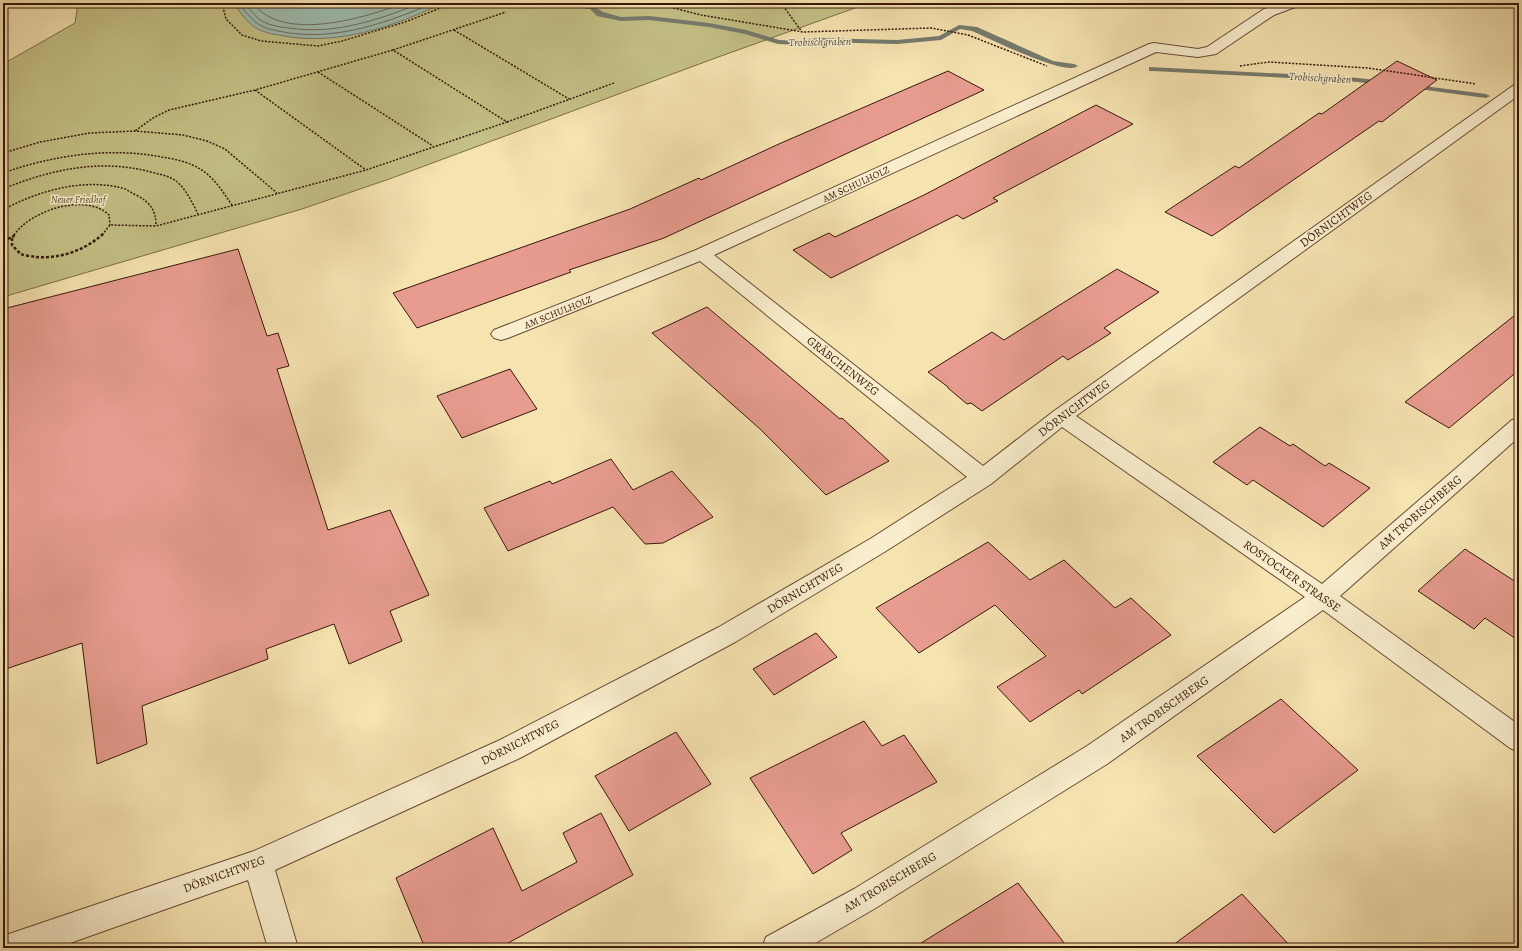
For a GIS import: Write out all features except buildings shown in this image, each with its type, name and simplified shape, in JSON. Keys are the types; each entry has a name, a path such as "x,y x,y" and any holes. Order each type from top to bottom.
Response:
{"street":[{"name":"AM SCHULHOLZ","path":"501,334 702,254 1154,47 1198,53 1211,51 1269,12 1293,3"},
{"name":"DÖRNICHTWEG","path":"12,948 258,863 510,749 714,641 878,545 983,478 1061,416 1517,89"},
{"name":"GRÄBCHENWEG","path":"702,254 983,478"},
{"name":"ROSTOCKER STRASSE","path":"1061,416 1323,597 1519,740"},
{"name":"AM TROBISCHBERG","path":"777,948 864,899 1097,755 1323,597 1519,425"},
{"path":"258,863 283,948"}],"path":[{"path":"222,3 226,19 242,35 261,41 318,46 342,41 405,22 453,3"},
{"path":"646,3 658,4 701,15 803,32 931,28 968,35 1053,68 1099,72"},
{"path":"658,4 663,3"},
{"path":"781,3 803,32"},
{"path":"135,132 153,118 169,110 255,90 393,50 506,12"},
{"path":"454,30 568,99"},
{"path":"393,50 506,122"},
{"path":"1238,66 1269,62 1368,68 1517,89"},
{"path":"317,72 433,147"},
{"path":"110,225 156,226 366,170 506,122 614,82"},
{"path":"255,90 366,170"},
{"path":"3,153 40,142 90,133 135,132 183,135 207,141 225,149 278,193"},
{"path":"3,173 16,168 73,155 122,152 163,156 196,166 219,185 232,205"},
{"path":"3,189 22,180 70,169 107,165 142,169 171,178 189,194 198,214"},
{"path":"3,210 11,205 40,194 64,188 94,186 123,188 146,200 155,211 156,226"},
{"path":"77,204 93,206 107,212 110,217 110,225 105,234 96,241 76,251 62,255 41,258 21,254 12,245 12,238 23,223 58,207 77,204"},
{"path":"3,239 12,238"}],"green space":[{"name":"Neuer Friedhof","path":"78,3 869,3 721,56 392,178 302,209 3,297 3,64 75,23"}],"water":[{"path":"233,3 443,3 384,27 342,36 300,38 272,34 256,28 250,24"}],"waterway":[{"name":"Trobischgraben","path":"562,3 592,7 600,14 621,19 649,18 709,25 746,32 778,42 801,43 817,40 897,42 941,38 959,27 974,29 1051,63 1074,66"},
{"name":"Trobischgraben","path":"1152,69 1348,79 1385,83"},
{"name":"Trobischgraben","path":"1411,86 1486,96"}]}
